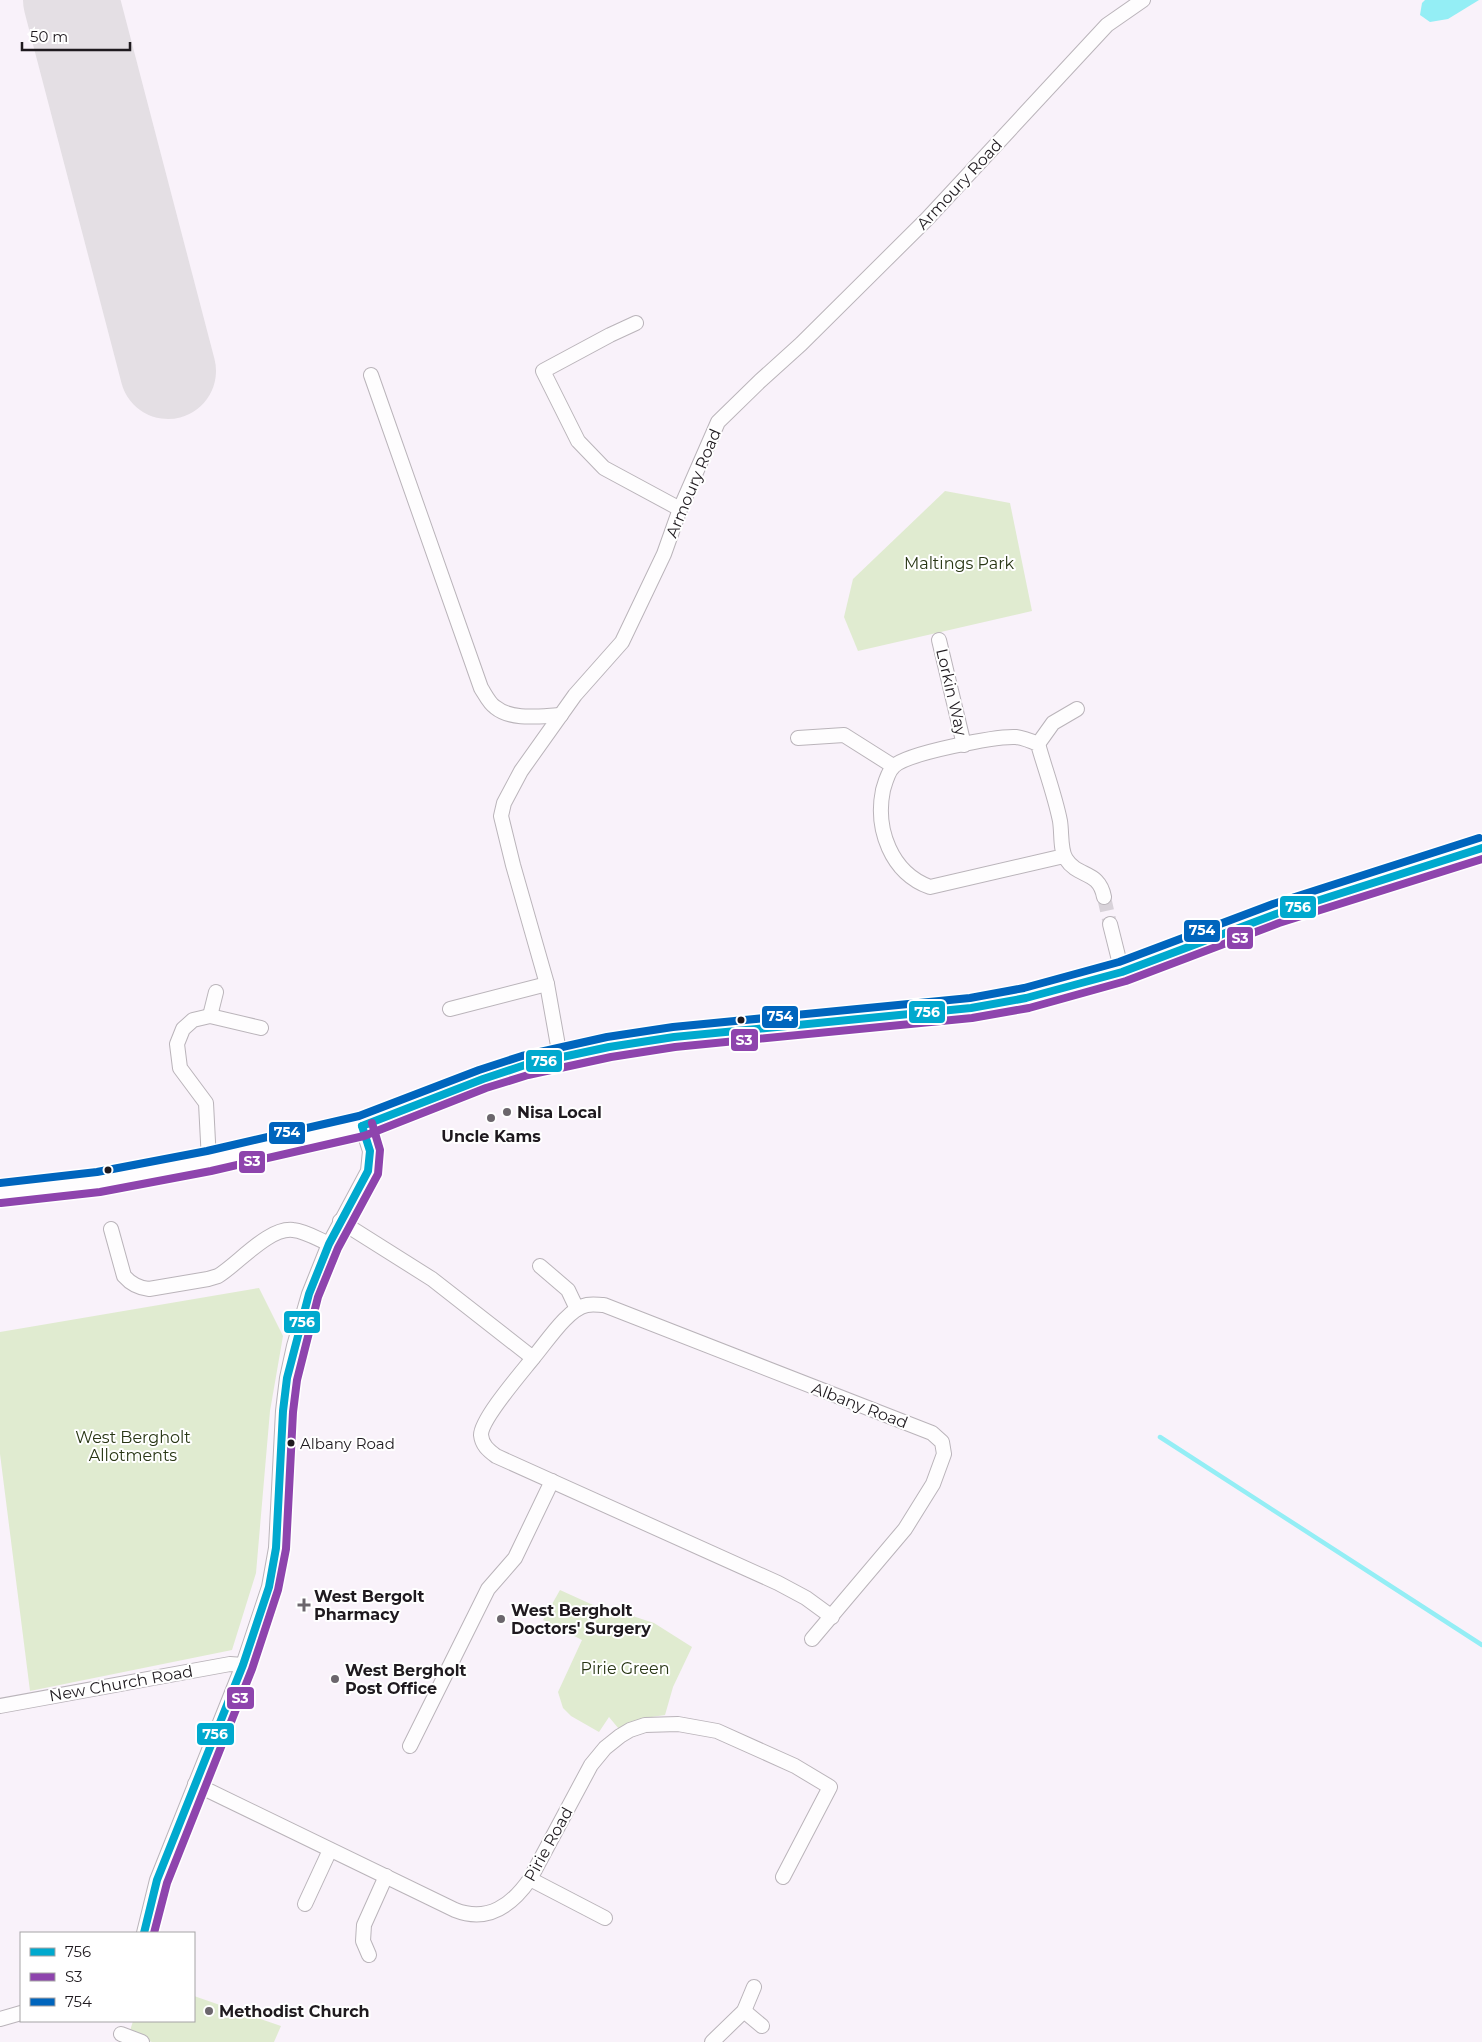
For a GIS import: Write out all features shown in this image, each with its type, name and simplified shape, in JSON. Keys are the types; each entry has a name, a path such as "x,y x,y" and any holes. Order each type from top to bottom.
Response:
{"main road":[{"path":"0,1192 82,1185 209,1161 362,1126 483,1079 525,1065 609,1047 683,1036 971,1008 1026,998 1122,972 1276,914 1482,848"}],"street":[{"name":"Armoury Road","path":"560,1057 547,984 501,816 504,803 521,771 575,695 622,642 664,554 680,508 718,422 801,344 928,219 1002,136 1106,25 1143,0"},
{"path":"636,323 610,334 543,371 578,441 604,468 680,508"},
{"path":"371,375 481,688 493,707 504,713 516,716 561,715"},
{"name":"Lorkin Way","path":"939,640 964,745"},
{"path":"1038,744 1053,723 1077,710"},
{"path":"798,738 844,735 893,766"},
{"path":"1064,856 930,888 918,883 904,870 888,848 883,835 880,815 885,782 893,766 912,756 1001,738 1016,737 1028,739 1038,744 1060,820 1064,856 1070,865 1091,876 1099,883 1104,897"},
{"path":"1110,924 1122,972"},
{"path":"450,1009 547,984"},
{"path":"210,1016 216,992"},
{"path":"209,1161 206,1103 180,1068 177,1044 183,1030 193,1020 210,1016 261,1028"},
{"path":"144,1932 157,1880 243,1665 269,1587 276,1548 283,1411 287,1378 309,1294 329,1244 362,1185 370,1161 370,1151 362,1126"},
{"path":"340,1222 432,1279 533,1358"},
{"path":"111,1229 124,1276 128,1281 140,1288 149,1289 200,1281 218,1276 278,1232 300,1231 329,1244"},
{"path":"540,1266 568,1290 577,1309 533,1358 491,1413 481,1434 487,1450 778,1583 806,1598 832,1617"},
{"name":"Albany Road","path":"577,1309 587,1305 604,1305 932,1433 942,1442 944,1454 933,1484 905,1529 812,1639"},
{"path":"410,1746 488,1589 515,1558 552,1480"},
{"name":"New Church Road","path":"0,1706 230,1664 243,1665"},
{"name":"Pirie Road","path":"195,1784 466,1914 481,1915 495,1911 522,1891 590,1765 605,1748 630,1730 645,1725 678,1724 717,1732 795,1766 830,1787 783,1876"},
{"path":"305,1904 330,1850"},
{"path":"369,1955 363,1941 364,1925 386,1876"},
{"path":"530,1879 605,1918"},
{"path":"712,2042 744,2011 754,1987"},
{"path":"744,2011 762,2026"},
{"path":"0,2019 20,2013"},
{"path":"122,2032 142,2042"}],"green space":[{"name":"Maltings Park","path":"945,491 1010,503 1032,611 858,651 844,617 853,579"},
{"name":"West Bergholt Allotments","path":"259,1288 283,1336 270,1411 256,1573 232,1650 30,1691 0,1454 0,1332"},
{"name":"Pirie Green","path":"560,1590 593,1605 654,1623 692,1647 673,1687 665,1715 645,1718 619,1729 609,1717 599,1732 571,1716 563,1708 558,1692 582,1640 543,1620"},
{"path":"195,1996 281,2026 274,2042 152,2042 129,2034 133,2022 195,2022"}],"water":[{"path":"1425,0 1479,0 1448,19 1430,22 1420,15 1422,3"}],"waterway":[{"path":"1160,1437 1482,1645"}],"runway":[{"path":"71,0 168,371"}],"tunnel":[{"path":"1104,897 1110,924"}],"transit line":[{"name":"754","path":"0,1183 97,1172 207,1151 359,1116 479,1070 522,1056 607,1037 673,1027 970,998 1024,988 1119,962 1273,904 1479,838"},
{"name":"756","path":"362,1126 483,1079 525,1065 609,1047 674,1037 971,1008 1026,998 1122,972 1276,914 1482,848"},
{"name":"S3","path":"1,1203 100,1192 211,1171 364,1136 486,1088 528,1075 611,1057 675,1047 972,1018 1029,1008 1126,981 1279,923 1482,859"},
{"name":"S3","path":"154,1932 167,1883 252,1669 278,1590 286,1549 293,1412 297,1380 318,1297 338,1248 378,1174 380,1150 372,1123"},
{"name":"756","path":"144,1932 157,1880 243,1665 269,1587 276,1548 283,1411 287,1378 309,1294 329,1244 368,1171 370,1151 362,1126"}],"place":[{"name":"Nisa Local","path":"507,1112"},
{"name":"Uncle Kams","path":"491,1118"},
{"name":"Albany Road","path":"291,1443"},
{"name":"West Bergolt Pharmacy","path":"304,1605"},
{"name":"West Bergholt Doctors' Surgery","path":"501,1619"},
{"name":"West Bergholt Post Office","path":"335,1679"},
{"name":"Methodist Church","path":"209,2011"}]}
